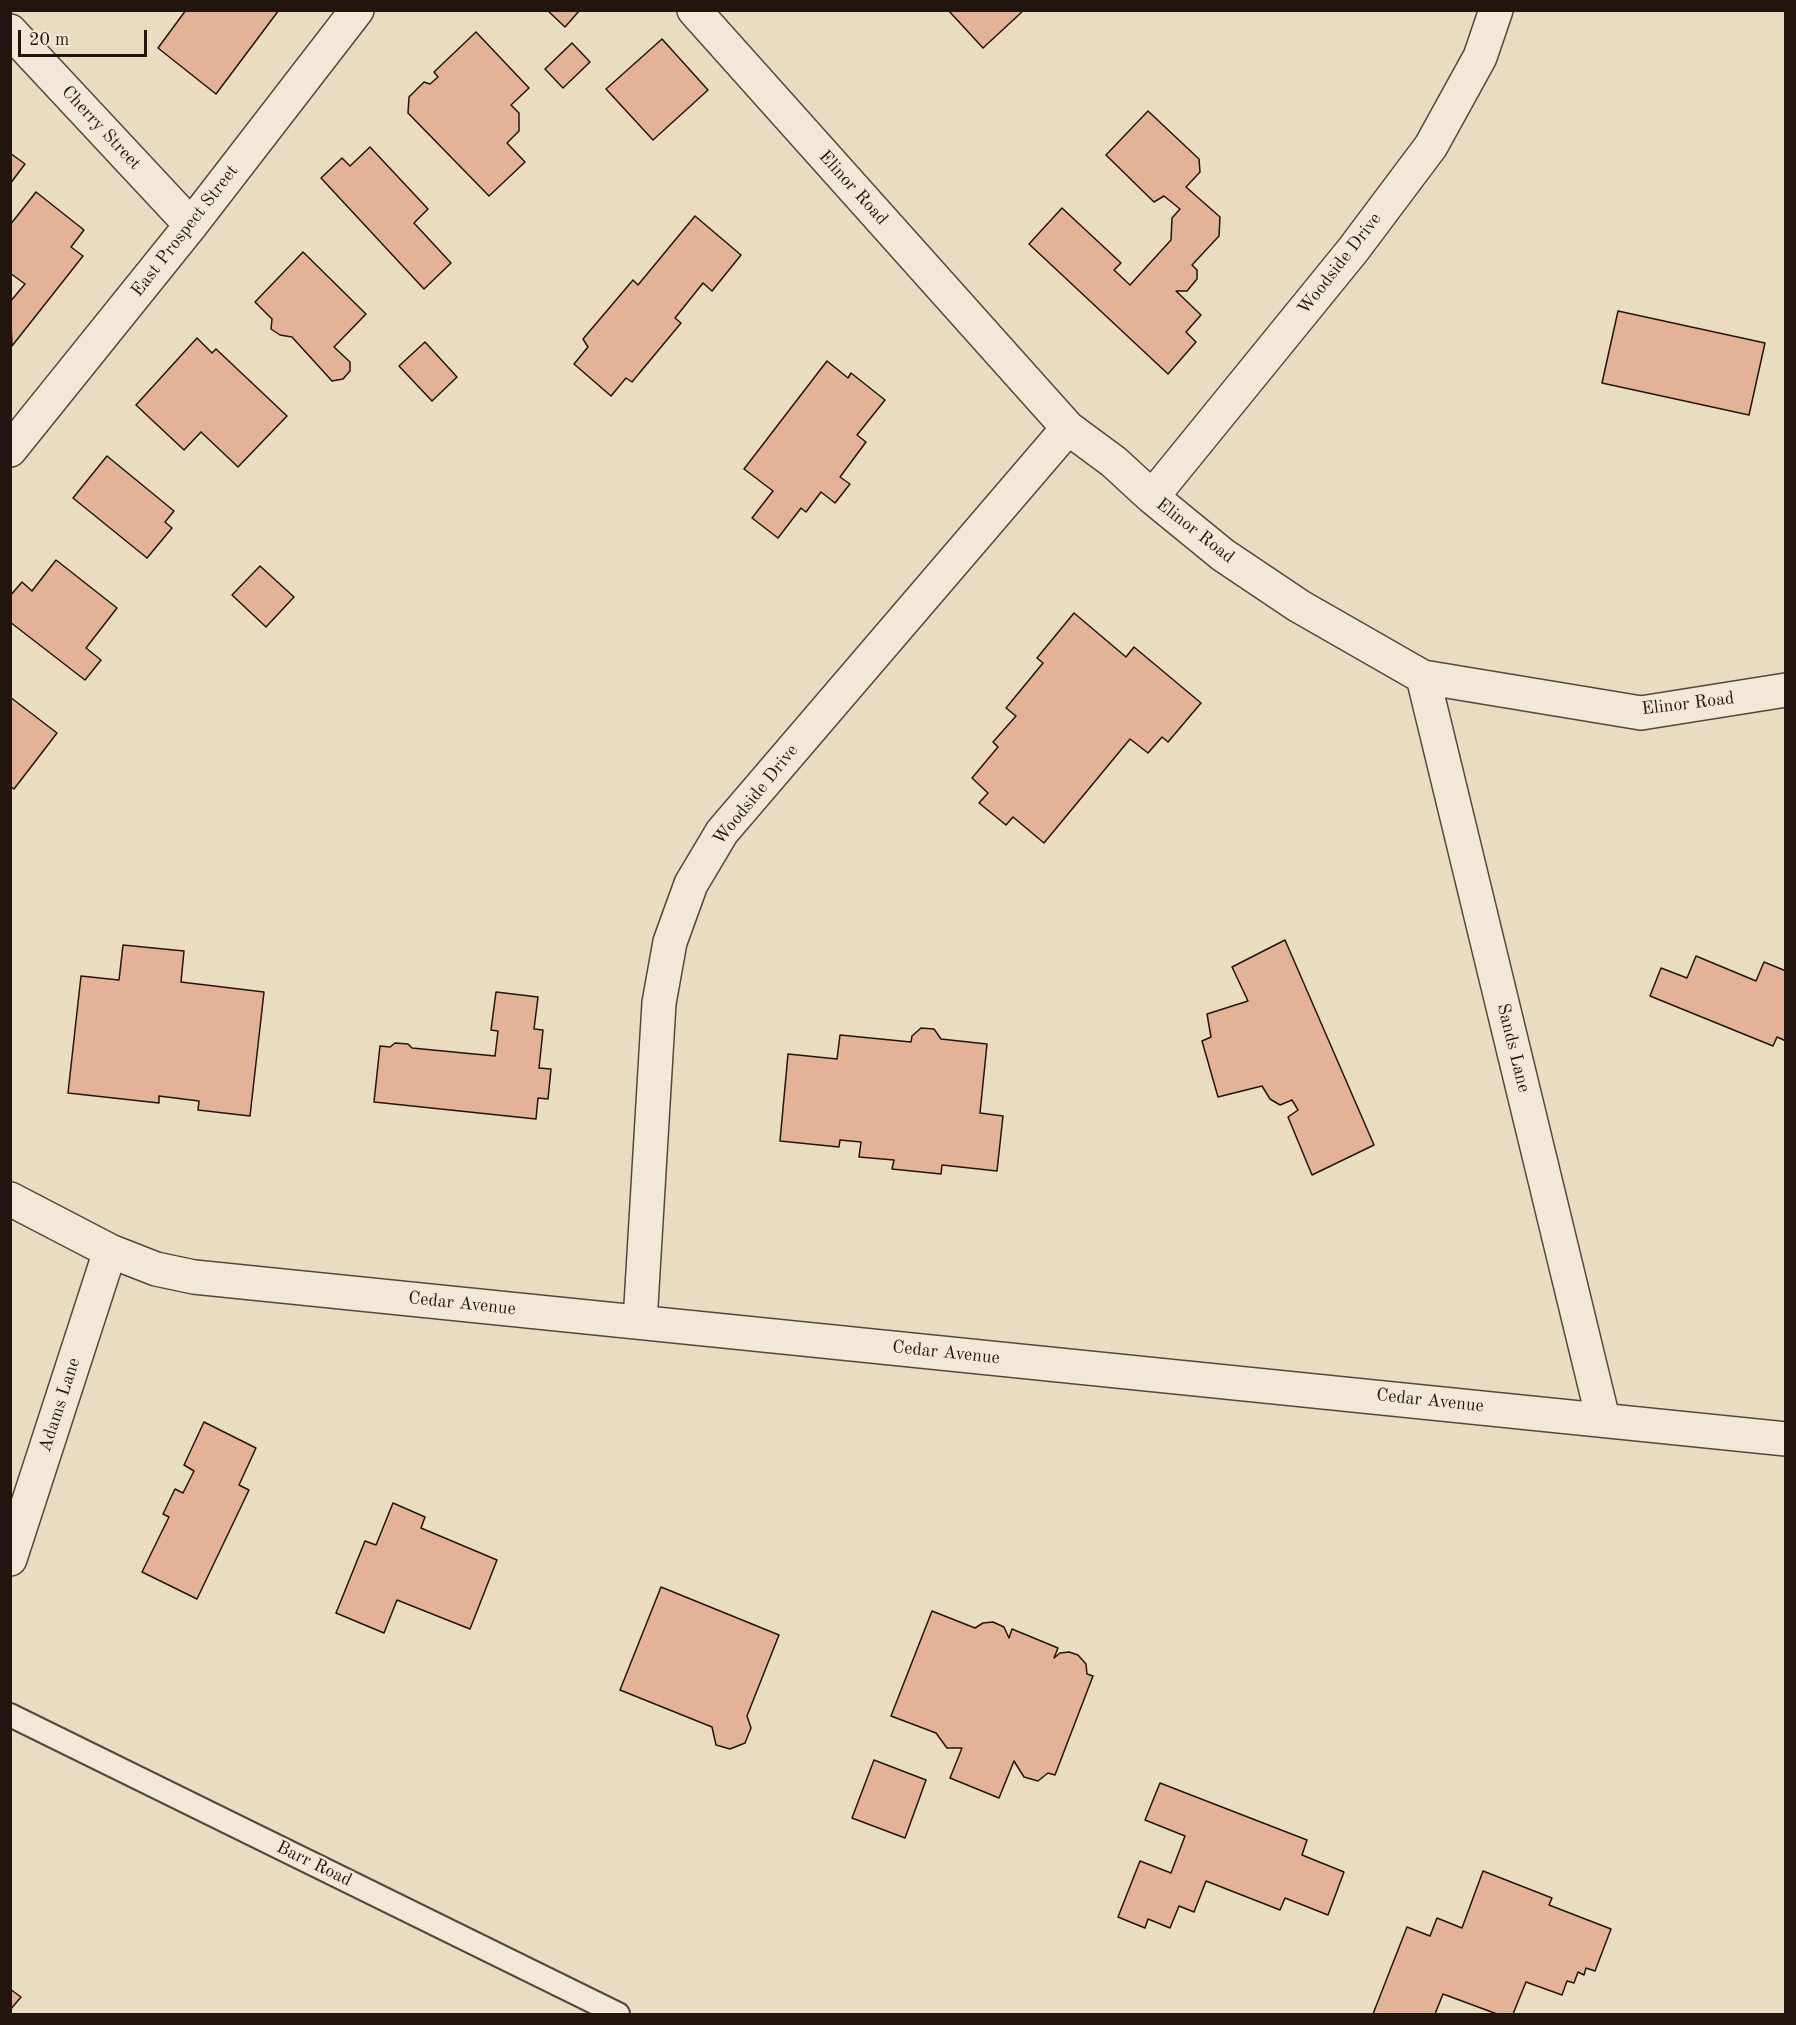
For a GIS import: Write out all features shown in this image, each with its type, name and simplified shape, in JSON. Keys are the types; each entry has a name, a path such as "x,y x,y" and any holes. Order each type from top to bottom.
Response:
{"street":[{"name":"East Prospect Street","path":"10,450 191,225 357,10"},
{"name":"Elinor Road","path":"694,10 1068,428 1114,462 1152,497 1223,555 1299,606 1423,677 1641,713 1785,690"},
{"name":"Woodside Drive","path":"1152,497 1353,250 1431,146 1480,57 1496,10"},
{"name":"Cherry Street","path":"10,31 191,225"},
{"name":"Woodside Drive","path":"640,1322 659,1003 670,942 691,884 722,832 1068,428"},
{"name":"Sands Lane","path":"1423,677 1603,1419"},
{"name":"Cedar Avenue","path":"10,1198 110,1251 156,1269 194,1277 1785,1438"},
{"name":"Adams Lane","path":"10,1559 110,1251"}],"lane":[{"name":"Barr Road","path":"10,1714 618,2014"}],"building":[{"path":"186,10 279,10 216,94 158,48"},
{"path":"547,10 580,10 565,27"},
{"path":"948,10 1024,10 983,48"},
{"path":"476,32 529,88 511,105 519,113 519,131 507,143 525,162 489,196 408,113 409,97 424,82 430,84 438,77 434,72"},
{"path":"662,39 708,90 653,140 606,89"},
{"path":"572,43 590,62 563,88 545,69"},
{"path":"1148,111 1199,159 1200,172 1186,187 1220,217 1219,236 1192,265 1197,270 1197,279 1187,291 1176,291 1201,315 1186,332 1196,342 1168,374 1029,244 1062,208 1121,263 1114,270 1130,285 1171,240 1172,218 1180,209 1164,196 1154,202 1106,155"},
{"path":"370,147 428,209 414,223 451,263 424,289 321,178 342,158 350,166"},
{"path":"10,153 25,164 10,184"},
{"path":"36,192 84,230 71,247 83,256 12,346 10,302 25,284 10,273 10,225"},
{"path":"695,216 741,255 712,291 703,283 675,318 681,323 632,382 626,378 611,396 574,364 588,347 583,339 633,280 638,285"},
{"path":"303,252 366,314 334,347 350,362 350,371 343,379 332,381 292,337 280,335 271,329 272,319 255,302"},
{"path":"1618,311 1765,343 1749,415 1602,383"},
{"path":"197,338 212,353 216,349 287,416 238,467 201,432 184,450 136,405"},
{"path":"425,342 457,377 432,401 399,366"},
{"path":"827,361 848,378 851,373 885,400 857,435 866,442 840,477 850,484 835,503 821,492 806,512 801,508 778,538 752,518 773,491 744,469"},
{"path":"107,456 174,511 165,522 172,528 147,558 73,498"},
{"path":"56,560 117,608 86,648 101,660 85,680 10,622 10,596 22,582 32,591"},
{"path":"260,566 294,597 266,627 232,595"},
{"path":"1074,613 1126,657 1134,647 1201,703 1168,742 1162,737 1148,753 1130,739 1044,843 1013,817 1006,825 979,803 988,793 972,778 998,747 993,742 1016,716 1006,708 1043,663 1037,658"},
{"path":"10,697 57,733 14,789 10,786"},
{"path":"1285,940 1374,1145 1312,1175 1288,1117 1298,1110 1292,1100 1280,1105 1270,1099 1262,1086 1218,1097 1202,1041 1211,1037 1207,1014 1248,1001 1232,967"},
{"path":"123,945 184,951 181,982 264,992 250,1116 198,1110 199,1101 159,1096 159,1103 68,1093 81,976 119,980"},
{"path":"1696,956 1756,981 1764,962 1786,971 1786,1041 1777,1037 1773,1046 1650,996 1661,968 1687,978"},
{"path":"496,992 538,997 534,1029 543,1030 539,1068 551,1069 548,1099 538,1098 536,1119 374,1102 380,1046 390,1047 395,1043 408,1044 412,1048 495,1056 498,1031 491,1030"},
{"path":"921,1028 934,1029 941,1039 987,1044 980,1113 1003,1116 997,1171 942,1165 941,1174 892,1169 894,1160 859,1157 861,1142 840,1140 839,1147 780,1141 788,1054 837,1059 840,1035 911,1042 912,1036"},
{"path":"204,1422 256,1448 239,1485 249,1490 197,1599 142,1572 169,1517 163,1514 175,1489 183,1493 194,1471 184,1465"},
{"path":"393,1503 425,1517 421,1528 497,1560 470,1629 397,1600 384,1633 336,1613 365,1541 376,1545"},
{"path":"661,1587 779,1635 747,1716 751,1728 745,1743 730,1749 716,1745 712,1727 620,1690"},
{"path":"932,1611 975,1628 983,1623 993,1622 1004,1627 1009,1638 1012,1629 1058,1648 1054,1658 1060,1653 1069,1652 1078,1655 1086,1664 1087,1674 1093,1676 1055,1775 1048,1773 1038,1781 1024,1777 1014,1761 999,1798 950,1778 962,1748 947,1748 936,1733 891,1716"},
{"path":"874,1760 926,1780 905,1838 852,1818"},
{"path":"1160,1783 1307,1840 1302,1855 1344,1872 1328,1915 1285,1898 1280,1910 1206,1881 1194,1912 1179,1906 1170,1928 1148,1919 1145,1928 1118,1917 1140,1861 1171,1873 1185,1836 1145,1820"},
{"path":"1483,1871 1552,1898 1549,1905 1611,1929 1595,1971 1586,1968 1584,1975 1578,1972 1574,1983 1567,1981 1562,1995 1526,1982 1513,2014 1497,2014 1443,1994 1435,2014 1373,2014 1407,1927 1430,1936 1437,1918 1462,1928"},
{"path":"10,1989 21,1997 10,2010"}]}
